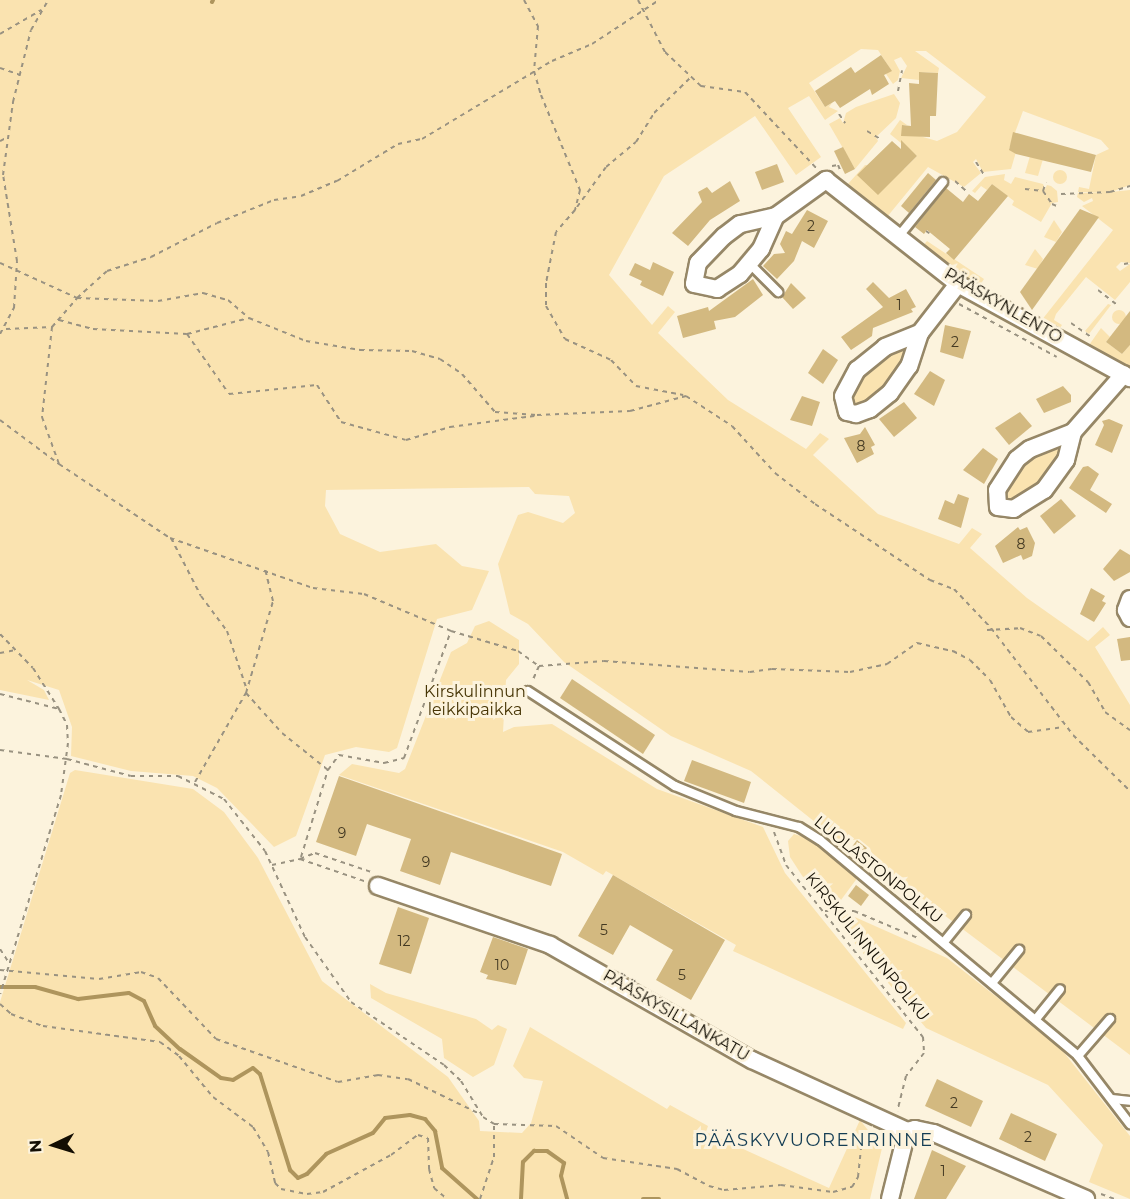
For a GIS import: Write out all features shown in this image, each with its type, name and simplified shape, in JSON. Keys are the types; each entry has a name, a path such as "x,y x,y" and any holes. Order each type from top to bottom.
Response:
{"street":[{"path":"776,216 750,264 717,289 694,284 698,263 724,236 740,224 776,216 826,180"},
{"name":"PÄÄSKYNLENTO","path":"826,180 958,284 1127,376"},
{"path":"920,333 885,347 862,365 843,396 847,412 856,414 870,410 890,393 909,366 920,333 958,284"},
{"path":"1073,432 1066,460 1044,490 1014,509 998,507 997,490 1017,459 1030,448 1073,432 1127,376"},
{"path":"1130,599 1126,610 1130,618"},
{"name":"PÄÄSKYSILLANKATU","path":"378,886 550,945 752,1060 896,1131 915,1129 934,1134 1086,1199"},
{"path":"890,1199 896,1131"}],"lane":[{"path":"898,237 943,182"},
{"path":"750,264 778,292"},
{"name":"LUOLASTONPOLKU","path":"528,691 675,786 736,811 799,827 820,840 1078,1056 1130,1124"},
{"path":"944,942 966,915"},
{"path":"992,983 1019,950"},
{"path":"1036,1019 1060,989"},
{"path":"1078,1056 1110,1019"},
{"path":"1112,1099 1126,1100 1130,1090"}],"path":[{"path":"0,334 6,329 14,308 16,272 3,176 8,137 31,30 48,0"},
{"path":"524,0 538,26 534,71 551,122 568,154 580,190 575,210"},
{"path":"638,0 665,52 701,86 746,93 826,180"},
{"path":"59,464 42,417 52,327 77,298 108,272 151,257 217,223 274,200 301,196 328,185 398,144 423,140 534,71 592,44 659,0"},
{"path":"0,34 44,8"},
{"path":"0,68 20,75"},
{"path":"898,91 902,70"},
{"path":"691,76 654,113 636,142 606,167 556,232 546,283 546,306 565,339 611,360 636,386 686,396 732,426 775,473 815,504 930,580 954,589 1066,726 1130,791"},
{"path":"839,114 845,123"},
{"path":"867,131 882,140"},
{"path":"0,141 8,137"},
{"path":"976,162 984,175"},
{"path":"943,182 955,182 966,191"},
{"path":"1043,191 1046,182"},
{"path":"1061,194 1110,192 1130,186"},
{"path":"1025,189 1043,191 1052,204 1059,207"},
{"path":"0,263 77,298 158,301 202,293 228,300 249,318 306,341 360,350 412,351 440,359 462,374 495,412 537,415"},
{"path":"1124,264 1130,263"},
{"path":"1098,290 1116,304"},
{"path":"57,320 93,329 187,334 249,318"},
{"path":"1071,323 1091,337"},
{"path":"6,329 52,327"},
{"path":"187,334 229,394 317,385 341,422 405,440 450,427 537,415 630,411 686,396"},
{"path":"0,420 59,464 170,538 313,588 364,594 452,631 518,651 539,666 604,661 750,672 772,669 850,672 887,664 917,643 953,651 970,660 990,680 1011,717 1028,732 1066,726"},
{"path":"170,538 201,596 227,631 246,687"},
{"path":"195,782 246,693 273,601 266,570"},
{"path":"989,629 1020,628 1041,636 1088,682 1105,712 1130,730"},
{"path":"300,859 328,770 339,755 384,763 404,758 452,631"},
{"path":"0,634 33,668 59,710 67,725 68,759 61,795 0,994"},
{"path":"0,653 16,650"},
{"path":"528,691 539,666"},
{"path":"246,693 282,733 328,770"},
{"path":"0,694 59,710"},
{"path":"0,750 68,759 131,776 178,776 195,782 224,799 272,865 305,937 351,1002 444,1065 461,1081 481,1114"},
{"name":"KIRSKULINNUNPOLKU","path":"769,818 786,865 825,911 925,1042 924,1053 906,1076 896,1131"},
{"path":"272,865 300,859 378,886"},
{"path":"825,911 854,911 927,941 944,942"},
{"path":"0,950 9,963"},
{"path":"0,970 99,979 141,972 158,978 216,1039 338,1082 378,1075 408,1079 481,1114 494,1124 556,1126 603,1158 677,1169 709,1186 724,1190 781,1185 833,1192 852,1186 858,1177 861,1148 896,1131"},
{"path":"0,1004 11,1014 43,1026 160,1042 179,1056 213,1097 253,1127 268,1152 275,1184 281,1189 307,1194 323,1192 391,1155 418,1135 428,1138 429,1169 434,1188 447,1199"},
{"path":"480,1199 494,1157 494,1124"}],"green space":[{"path":"0,0 1130,0 1130,185 1111,192 1130,190 1130,263 1121,262 1116,267 1120,271 1130,264 1130,282 1115,300 1086,277 1056,314 1054,320 1062,325 1057,332 1041,321 1113,230 1082,206 1093,201 1092,198 1084,202 1077,197 1078,193 1105,193 1078,192 1079,187 1089,189 1096,155 1109,149 1101,140 1023,111 1009,149 1016,152 1011,169 983,172 976,159 973,162 981,173 964,187 928,167 887,217 847,185 865,165 904,169 917,156 890,134 900,120 907,125 902,125 902,131 937,141 957,132 986,97 926,51 915,51 939,68 938,73 919,72 919,80 901,78 907,66 901,57 894,60 900,71 898,80 893,84 886,74 891,70 878,50 861,49 809,83 825,107 832,103 829,107 838,111 825,120 809,96 788,108 821,157 796,175 755,116 664,176 609,275 652,325 668,306 675,312 658,333 728,400 806,449 820,433 829,439 813,455 878,514 959,544 972,528 982,534 970,548 1027,598 1088,641 1103,627 1110,635 1095,647 1130,705 1130,1055 875,863 870,848 859,839 840,842 751,771 671,736 564,662 528,624 510,614 498,564 518,515 528,512 563,523 575,513 569,496 535,494 529,487 326,490 325,506 340,534 380,552 436,544 462,566 489,571 472,610 437,619 397,748 389,752 356,747 325,755 296,836 274,847 217,788 193,776 131,771 71,756 72,727 59,690 27,680 44,690 49,700 0,690"},
{"path":"894,94 900,103 896,118 876,137 878,141 855,169 829,124 840,118 843,123 846,113 856,107"},
{"path":"1030,156 1043,159 1038,176 1025,173"},
{"path":"1060,170 1065,172 1067,177 1065,182 1060,184 1055,182 1053,177 1055,172"},
{"path":"1005,174 1004,180 1011,184 1015,177 1043,184 1045,189 1047,185 1051,186 1057,191 1058,202 1052,203 1041,222 1012,205 1014,201 992,184 987,190 981,186 975,193 972,191 985,177"},
{"path":"1054,220 1062,232 1056,242 1044,237"},
{"path":"927,241 984,279 978,288 922,247"},
{"path":"1035,249 1043,259 1038,269 1025,265"},
{"path":"1108,304 1111,305 1089,334 1085,331"},
{"path":"1116,310 1122,310 1126,317 1122,324 1116,324 1112,320 1112,314"},
{"path":"1101,328 1110,337 1106,342 1122,354 1130,345 1130,371 1087,348"},
{"path":"908,346 900,373 870,403 852,404 849,394 873,361"},
{"path":"1055,441 1064,447 1050,475 1013,503 1004,499 1006,488 1019,466"},
{"name":"Kirskulinnun leikkipaikka","path":"489,621 519,640 519,664 506,680 503,732 514,727 552,724 657,789 763,827 785,873 906,1023 903,1029 733,951 736,945 606,871 603,875 563,852 339,775 352,764 399,773 405,769 451,652 467,643 475,626"},
{"path":"75,770 193,789 224,812 258,858 322,981 448,1077 479,1121 480,1131 522,1133 531,1123 543,1081 524,1078 513,1066 530,1027 667,1109 670,1105 708,1126 706,1132 829,1188 860,1120 882,1148 870,1199 0,1199 0,1002 70,773"},
{"path":"794,834 811,839 858,877 841,900 816,890 803,877 790,857 788,841"},
{"path":"848,914 947,958 1058,1045 1130,1136 1130,1199 1089,1182 1103,1145 1048,1085 926,1028 852,940 842,925 842,918"},
{"path":"370,984 386,993 476,1019 492,1030 498,1025 507,1029 494,1065 473,1077 444,1058 442,1039 371,998"}],"building":[{"path":"881,55 892,71 884,75 889,84 872,95 870,89 840,108 835,101 825,107 815,91 851,67 855,73"},
{"path":"919,72 938,73 936,116 930,116 930,137 901,136 902,125 911,126 909,83 919,84"},
{"path":"1013,132 1096,155 1091,172 1016,154 1009,150"},
{"path":"901,140 917,156 878,195 857,175 892,141 901,149"},
{"path":"843,147 855,169 845,174 834,151"},
{"path":"777,164 784,182 762,190 755,172"},
{"path":"928,173 936,180 909,213 901,206"},
{"path":"730,181 740,201 710,220 688,246 672,233 702,202 698,192 707,187 712,193"},
{"path":"992,184 1008,196 954,260 946,253 950,249 927,230 924,234 915,227 946,188 963,202 969,194 978,201"},
{"path":"1080,209 1099,217 1032,310 1020,292"},
{"path":"807,210 828,221 814,248 802,241 794,261 777,279 763,266 774,254 785,253 780,244 786,231 792,234"},
{"path":"653,262 674,272 663,296 640,285 642,281 629,275 635,263 650,270"},
{"path":"753,279 763,295 735,317 714,321 716,329 683,338 677,316 708,307 709,311"},
{"path":"873,282 889,298 906,289 916,307 911,309 913,312 873,328 872,336 851,350 841,337 883,307 866,289"},
{"path":"791,283 806,298 793,309 782,297"},
{"path":"1130,311 1130,345 1122,354 1106,342"},
{"path":"945,325 971,331 963,359 940,352"},
{"path":"823,349 838,360 823,384 808,373"},
{"path":"930,371 945,380 934,406 914,394"},
{"path":"1063,386 1071,395 1071,402 1044,413 1036,399"},
{"path":"802,396 820,402 812,426 790,420"},
{"path":"904,402 917,418 894,437 879,419"},
{"path":"1020,412 1032,426 1009,445 995,428"},
{"path":"1109,419 1123,425 1112,453 1095,445 1104,425 1102,421"},
{"path":"865,427 875,445 871,447 874,454 857,463 844,438 860,434"},
{"path":"983,448 998,459 984,484 963,470"},
{"path":"1088,466 1099,474 1090,490 1112,504 1106,513 1069,488 1083,467"},
{"path":"958,494 969,498 961,528 938,519 945,500 954,504"},
{"path":"1061,499 1076,516 1054,534 1040,516"},
{"path":"1018,527 1020,530 1027,527 1035,543 1032,556 1023,560 1021,555 1003,563 995,546"},
{"path":"1120,549 1130,555 1130,572 1114,581 1103,569"},
{"path":"1091,588 1105,596 1102,601 1106,603 1094,622 1080,614"},
{"path":"1130,637 1130,660 1121,661 1117,639"},
{"path":"572,679 655,735 643,754 560,698"},
{"path":"692,760 751,782 744,803 684,781"},
{"path":"339,776 562,854 551,886 451,852 440,885 400,871 411,839 367,824 356,856 316,842"},
{"path":"857,840 867,848 860,856 851,848"},
{"path":"613,875 725,940 691,1000 656,980 673,950 630,925 613,955 578,936"},
{"path":"856,885 869,895 861,906 848,896"},
{"path":"398,907 429,918 411,974 379,964"},
{"path":"493,937 528,949 516,985 486,979 488,975 480,972"},
{"path":"937,1079 983,1101 971,1127 925,1106"},
{"path":"1011,1113 1057,1134 1045,1161 999,1139"},
{"path":"932,1150 966,1166 946,1199 914,1199"}],"waterway":[{"path":"0,987 35,987 78,999 129,993 144,1001 155,1026 180,1049 221,1078 233,1080 253,1068 260,1074 290,1170 298,1178 307,1174 326,1154 373,1133 385,1118 410,1115 425,1119 435,1131 442,1168 477,1199"},
{"path":"521,1199 523,1162 534,1151 547,1151 564,1163 561,1176 567,1199"},
{"path":"643,1199 659,1199"}],"district":[{"name":"PÄÄSKYVUORENRINNE","path":"814,1140"}]}
